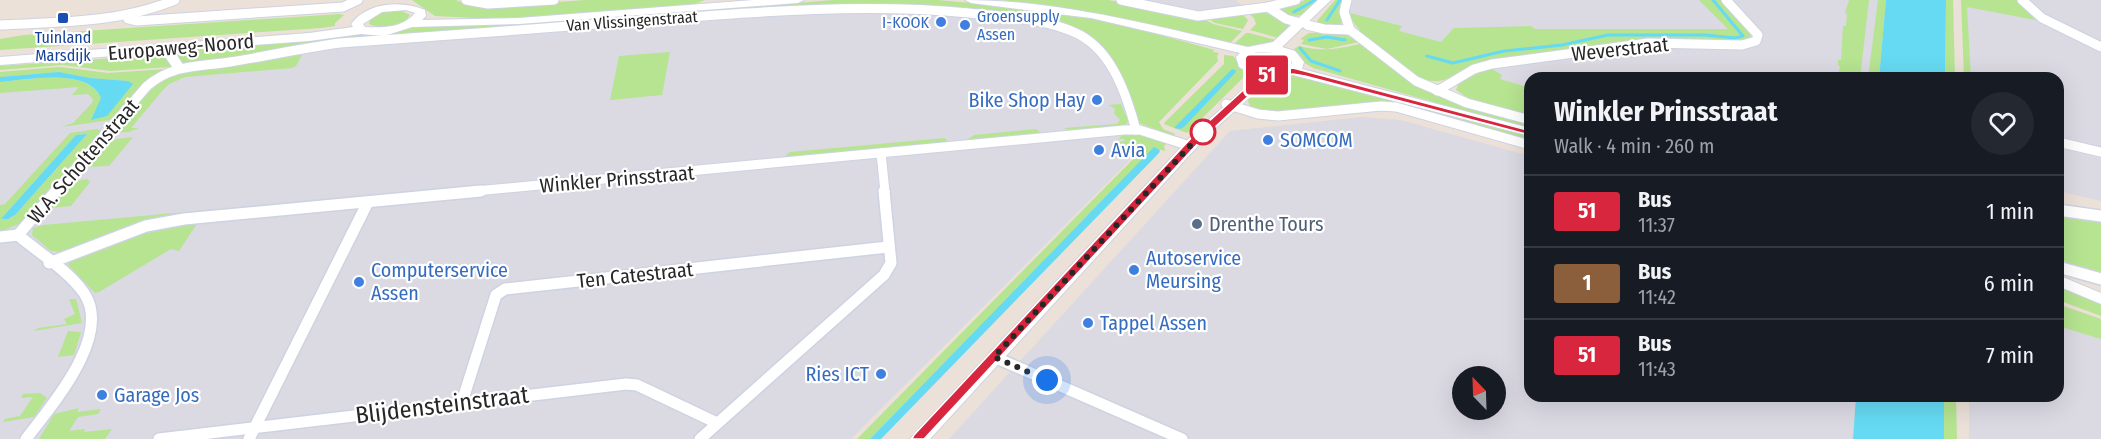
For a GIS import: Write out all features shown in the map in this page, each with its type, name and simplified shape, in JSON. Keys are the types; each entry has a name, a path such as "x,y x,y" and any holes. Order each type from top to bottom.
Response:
{"main road":[{"path":"416,20 418,9 399,3 370,12 359,25 384,32 416,20 519,21 711,3 798,0"},
{"path":"971,0 1054,9 1154,29 1245,54 1277,45 1304,24"},
{"path":"1288,52 1304,24 1325,0"},
{"path":"1031,21 1041,12 1054,9"},
{"name":"Europaweg-Noord","path":"0,62 322,36 359,25"},
{"name":"Europaweg-Noord","path":"0,52 323,30 359,25"},
{"path":"1271,48 1288,52 1296,58 1295,68"},
{"path":"147,50 171,55 179,68"},
{"path":"1245,54 1243,64 1251,70 1266,75 1281,75 1295,68 1524,130"},
{"path":"1229,105 1251,70"},
{"path":"919,439 1202,133 1229,105 1266,75"},
{"path":"2064,280 2101,289"},
{"path":"2064,282 2101,299"}],"street":[{"path":"0,26 128,16 175,0"},
{"path":"128,16 128,19 136,21 209,17 337,8 358,0"},
{"path":"466,0 488,4 554,0"},
{"path":"1121,0 1193,16 1268,7 1296,0"},
{"name":"Weverstraat","path":"1437,91 1474,69 1492,64 1648,43 1742,45 1756,41 1758,35 1726,0"},
{"path":"2022,0 2043,18 2101,47"},
{"path":"1346,2 1344,12 1350,30 1400,70 1437,91 1467,103 1524,118"},
{"path":"1268,7 1286,19 1324,29 1350,30"},
{"name":"Van Vlissingenstraat","path":"179,68 231,62 330,44 804,8 918,8 1031,21 1066,29 1096,45 1107,58 1136,130"},
{"name":"W.A. Scholtenstraat","path":"26,439 78,364 89,341 92,327 91,310 86,294 18,235 147,86 158,77 179,68"},
{"path":"1229,105 1258,114 1278,116 1381,106 1396,107 1524,143"},
{"name":"Winkler Prinsstraat","path":"49,263 131,231 168,221 1136,130 1190,146"},
{"path":"2064,143 2101,152"},
{"path":"700,439 884,275 891,263 882,153"},
{"path":"252,434 368,202"},
{"path":"2064,211 2101,216"},
{"path":"0,237 18,235"},
{"name":"Ten Catestraat","path":"462,402 496,294 505,289 888,247"},
{"path":"2064,269 2101,279"},
{"path":"994,357 1182,439"},
{"name":"Blijdensteinstraat","path":"159,439 252,434 462,402 626,384 637,385 717,423"}],"shaded area":[{"path":"1132,0 1235,0 1246,8 1205,13"},
{"path":"1351,0 1886,0 1880,72 1524,72 1524,92 1352,21 1347,13"},
{"path":"2016,0 2101,0 2101,201 2064,192 2064,72 1968,72 1964,5 2027,12"},
{"path":"843,7 1050,24 1107,58 1143,147 851,439 0,439 0,72 63,67 109,74 197,66 293,49"},
{"path":"1362,117 1401,120 1524,154 1524,402 1856,402 1853,439 949,439 1230,131"},
{"path":"2064,327 2101,338 2101,439 1969,439 1969,402 2064,402"}],"green space":[{"path":"412,0 456,0 466,4 494,7 584,0 705,0 692,5 496,19 435,16"},
{"path":"833,0 938,0 1035,9 1035,11 1028,16 921,6 350,38 348,34 377,35 434,24 506,25"},
{"path":"1001,0 1108,0 1202,18 1213,24 1242,31 1230,43 1110,16"},
{"path":"1305,0 1320,0 1297,16 1279,10"},
{"path":"1335,0 1343,0 1339,11 1342,23 1337,26 1320,25 1317,21"},
{"path":"1699,0 1722,0 1750,33 1751,38 1741,42 1650,40 1588,47 1487,63 1439,81 1423,78 1384,54 1361,32 1353,22 1350,13 1402,26 1399,31 1441,42 1454,28 1531,26 1535,29 1728,29"},
{"path":"1849,0 1869,0 1861,72 1839,72 1838,60 1841,60 1843,26 1846,26 1847,14 1845,13"},
{"path":"1878,0 1886,0 1880,72 1869,72"},
{"path":"1946,0 1953,0 1955,72 1945,72"},
{"path":"1961,0 2017,0 2028,12 2046,22 1967,7 1971,72 1964,72"},
{"path":"400,10 410,15 397,25 379,27 369,24 370,19 386,11"},
{"path":"1264,12 1287,23 1290,28 1286,35 1282,34 1278,38 1250,30 1256,24 1254,18 1248,13"},
{"path":"1050,13 1114,22 1214,50 1213,52 1219,53 1218,61 1159,122 1163,129 1175,134 1173,136 1139,123 1121,74 1115,62 1099,42 1083,32 1043,20 1041,16"},
{"path":"1242,14 1248,20 1243,29 1215,23 1207,18"},
{"path":"344,15 335,23 335,26 321,28 0,50 0,39 24,35"},
{"path":"1326,32 1346,35 1359,42 1327,49 1301,44 1304,40 1300,39 1309,33"},
{"path":"1246,33 1276,40 1256,47 1234,44"},
{"path":"339,35 341,39 233,60 183,63 173,52"},
{"path":"1360,44 1426,90 1467,107 1524,122 1524,127 1313,68 1303,62 1294,49 1299,46 1315,49"},
{"path":"670,52 662,95 610,100 619,56"},
{"path":"303,53 296,66 292,68 185,77 169,84 131,128 139,128 129,132 114,133 155,85 176,73"},
{"path":"158,55 166,57 171,67 110,71 63,65 0,70 0,66"},
{"path":"1224,55 1233,56 1245,70 1244,77 1187,133 1164,124 1224,64"},
{"path":"59,67 108,73 166,69 143,84 110,120 61,127 73,123 92,103 93,99 88,94 72,95 79,87 0,93 0,82 55,78 83,82 94,88 101,98 99,107 90,119 128,81 90,78 59,72 0,77 0,72"},
{"path":"1490,68 1502,75 1500,79 1524,86 1524,115 1473,101 1456,90 1459,82"},
{"path":"1294,75 1524,134 1524,140 1396,105 1274,113 1250,106 1247,99 1270,78"},
{"path":"1121,104 1128,121 1125,126 1071,132 1064,128 1117,124 1120,120 1114,113 1115,109 1109,105"},
{"path":"97,129 101,131 21,223 0,232 0,205 5,204 70,133","holes":["87,134 15,215 1,219 76,135"]},
{"path":"1036,129 1040,132 1038,136 969,142 968,139 974,135"},
{"path":"1122,133 1140,133 1167,143 1164,146 1165,151 1154,148 870,439 857,439 1138,154 1122,149 1119,142 1125,141 1124,139 1117,139"},
{"path":"133,137 109,166 85,167 108,140"},
{"path":"945,138 949,144 783,158 790,152"},
{"path":"87,179 90,182 71,206 50,208 72,182"},
{"path":"229,208 226,211 65,252 51,251 32,235 33,228 43,225"},
{"path":"2064,216 2101,221 2101,275 2064,261"},
{"path":"198,222 179,251 171,249 99,292 95,293 68,265 70,260 146,230"},
{"path":"2064,288 2101,302 2101,316 2064,302"},
{"path":"69,299 76,299 82,323 34,331 38,328 67,324 64,319 75,314"},
{"path":"2064,306 2101,319 2101,339 2064,328"},
{"path":"68,331 81,332 74,355 58,357"},
{"path":"40,393 47,398 34,417 3,422 5,419 20,416 33,397 21,398 23,394"},
{"path":"1944,402 1956,402 1957,439 1944,439"},
{"path":"79,408 77,412 101,409 98,414 78,417 69,431 112,429 105,439 39,439 54,414"}],"water":[{"path":"1886,0 1946,0 1945,72 1880,72"},
{"path":"1232,69 1236,70 1235,73 1184,127 1174,128"},
{"path":"59,72 90,78 128,81 133,84 107,116 91,120 101,98 94,88 84,82 40,78 0,82 0,77"},
{"path":"87,134 15,215 8,219 1,219 76,135"},
{"path":"1154,147 1160,150 1159,153 881,439 870,439"},
{"path":"1856,402 1944,402 1944,439 1853,439"}],"waterway":[{"path":"1294,12 1315,0"},
{"path":"1327,20 1340,0"},
{"path":"1427,56 1453,63 1504,51 1562,45 1608,35 1705,35 1735,38 1743,36 1713,0"},
{"path":"1309,40 1327,37 1345,40"},
{"path":"1300,48 1311,61 1340,71"}],"bus line":[{"name":"51","path":"919,439 1197,138 1266,75 1281,75 1293,71 1305,73 1524,130"}],"place":[{"name":"Tuinland Marsdijk","path":"63,18"},
{"name":"I-KOOK","path":"941,22"},
{"name":"Groensupply Assen","path":"965,25"},
{"name":"Bike Shop Hay","path":"1097,100"},
{"name":"SOMCOM","path":"1268,140"},
{"name":"Avia","path":"1099,150"},
{"name":"Drenthe Tours","path":"1197,224"},
{"name":"Autoservice Meursing","path":"1134,270"},
{"name":"Computerservice Assen","path":"359,282"},
{"name":"Tappel Assen","path":"1088,323"},
{"name":"Ries ICT","path":"881,374"},
{"name":"Garage Jos","path":"102,395"}],"route":[{"path":"1047,380 994,357 1203,132"}]}
